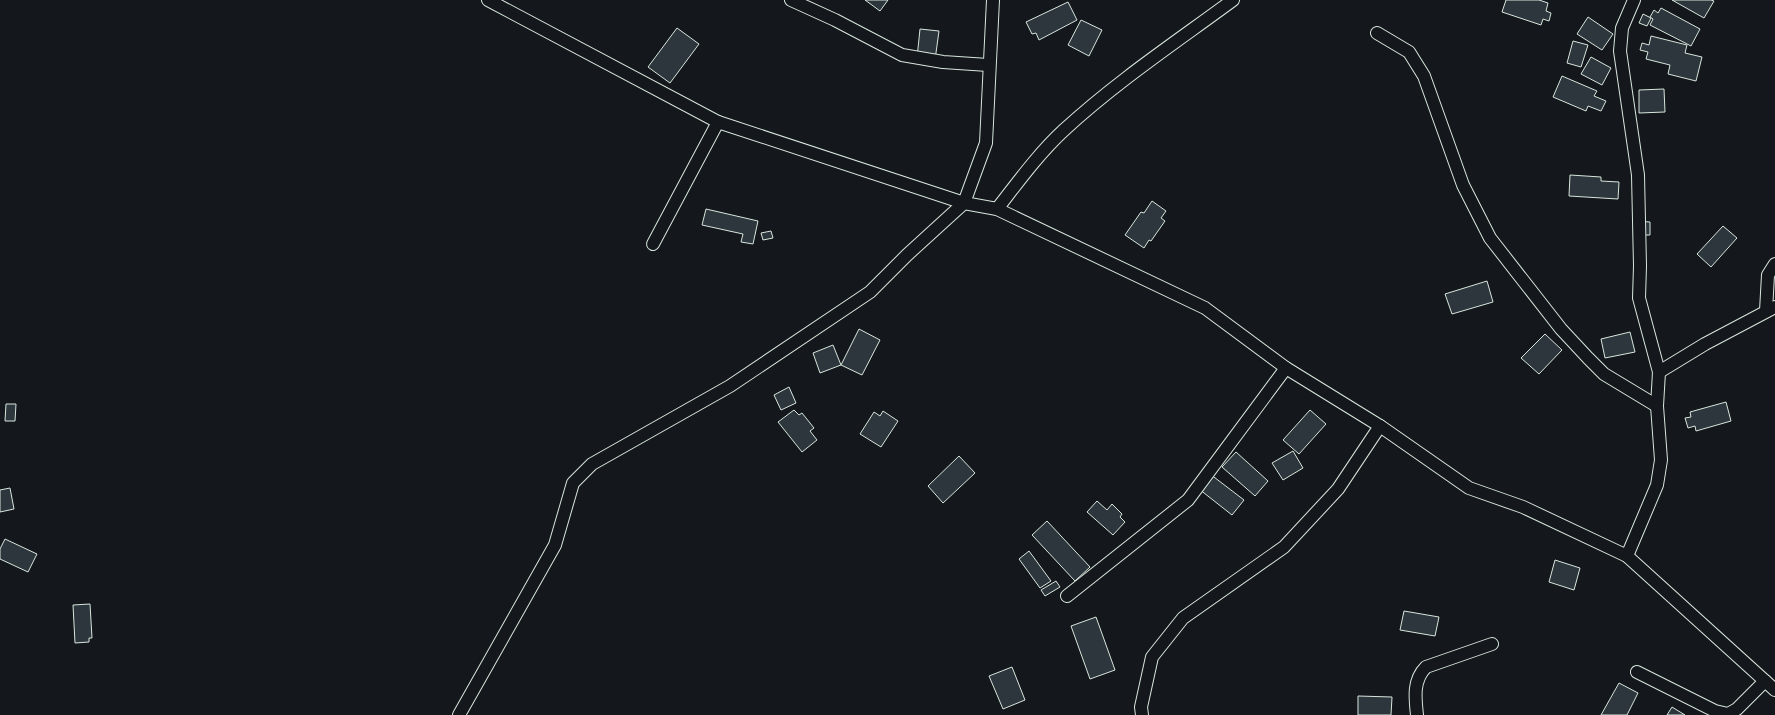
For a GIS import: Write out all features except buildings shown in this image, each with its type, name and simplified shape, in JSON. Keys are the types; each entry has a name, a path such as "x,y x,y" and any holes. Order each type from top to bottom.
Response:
{"street":[{"path":"488,0 718,122 964,203 997,209 1205,308 1286,368 1380,426 1469,488 1523,507 1627,556 1775,690"},
{"path":"791,0 835,20 902,55 942,62 988,65"},
{"path":"459,715 555,546 573,483 592,464 730,386 870,292 907,255 964,203 986,143 988,65 993,0"},
{"path":"997,209 1026,172 1063,131 1119,83 1233,0"},
{"path":"1627,556 1658,485 1661,460 1657,406 1659,372 1639,298 1640,266 1638,175 1620,51 1622,28 1634,0"},
{"path":"1377,33 1409,52 1424,76 1463,185 1490,238 1561,329 1588,358 1604,374 1657,406"},
{"path":"653,244 718,122"},
{"path":"1659,372 1705,344 1771,309 1768,275 1775,264"},
{"path":"1067,596 1188,500 1286,368"},
{"path":"1142,715 1141,707 1152,656 1183,618 1284,547 1338,489 1380,426"},
{"path":"1417,715 1415,698 1419,675 1426,667 1492,644"},
{"path":"1637,672 1715,711 1728,714 1737,709 1765,681"}]}
